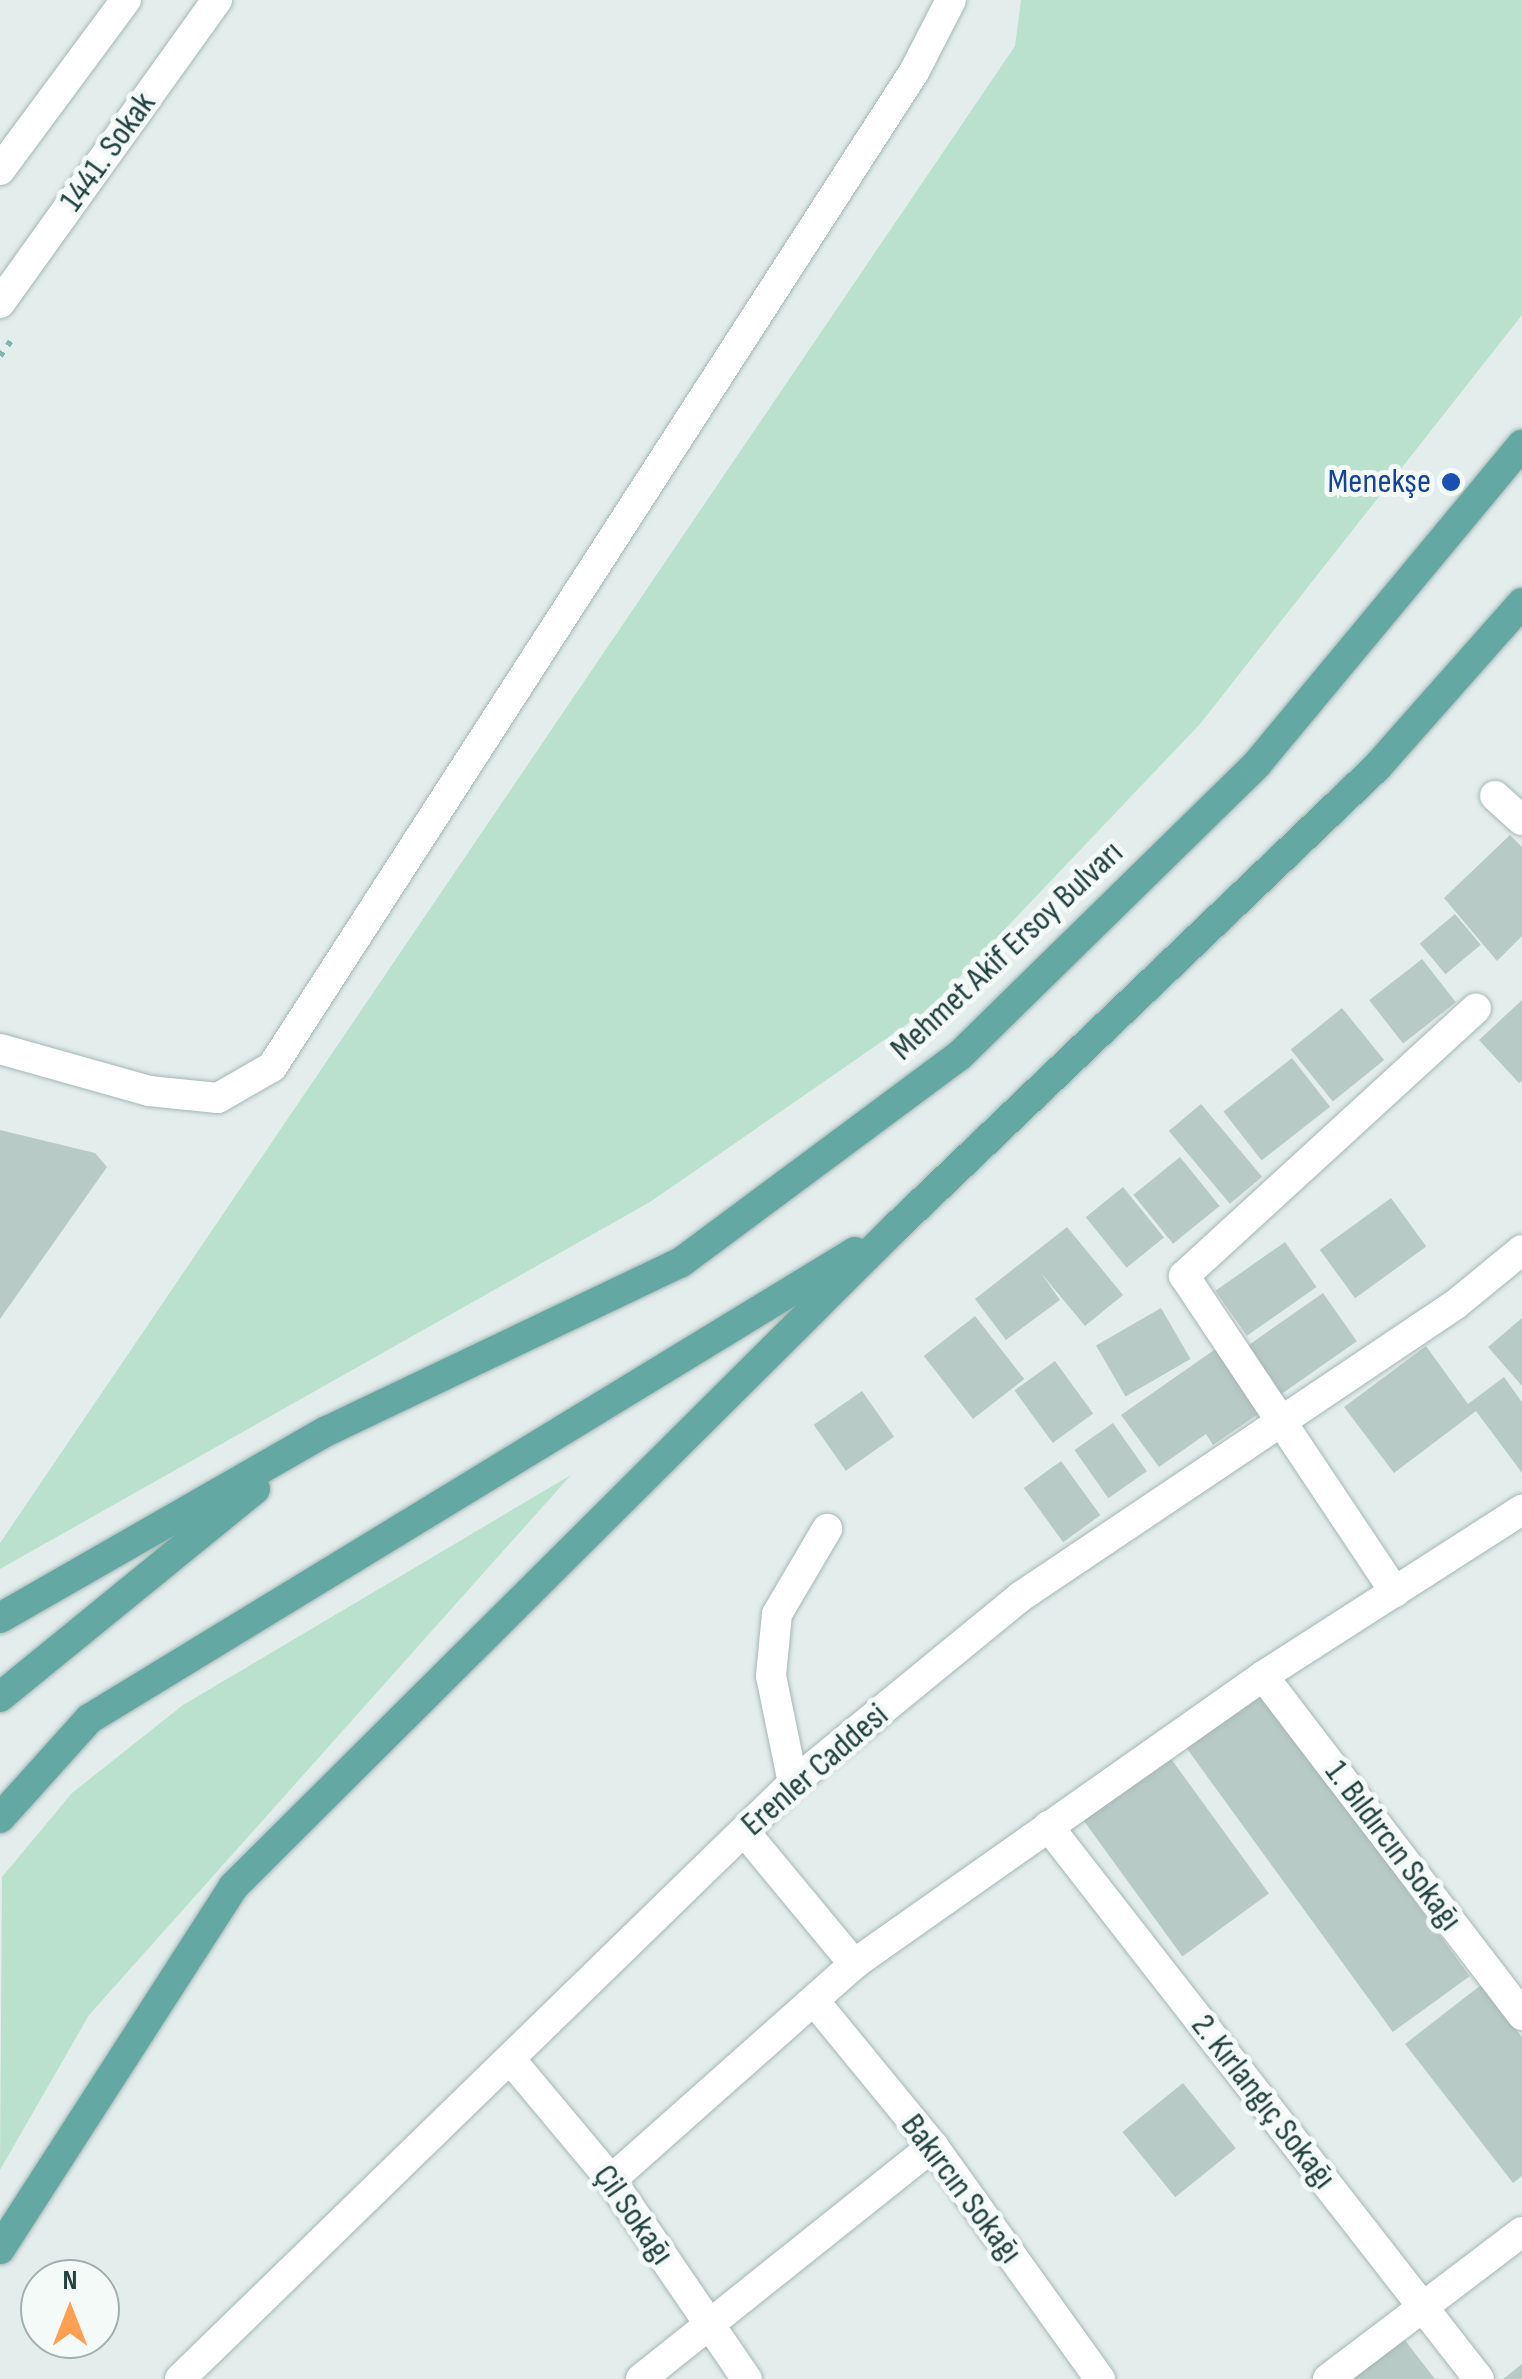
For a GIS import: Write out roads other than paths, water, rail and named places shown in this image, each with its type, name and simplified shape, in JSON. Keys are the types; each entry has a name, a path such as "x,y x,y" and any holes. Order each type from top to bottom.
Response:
{"main road":[{"name":"Mehmet Akif Ersoy Bulvarı","path":"327,1431 680,1263 959,1056 1257,764 1522,445"},
{"path":"0,2249 233,1886 896,1227 1377,767 1522,603"},
{"path":"0,1818 88,1719 896,1227"},
{"path":"0,1618 327,1431"},
{"path":"0,1697 327,1431"}],"street":[{"name":"1441. Sokak","path":"0,304 217,0"},
{"path":"0,1049 149,1091 218,1098 272,1067 914,72 951,0"},
{"path":"0,170 125,1"},
{"path":"1495,796 1522,820"},
{"path":"1396,1592 1184,1276 1476,1008"},
{"name":"Erenler Caddesi","path":"180,2379 794,1784 1020,1597 1280,1422 1522,1250"},
{"path":"612,2180 816,2003 854,1964 1263,1676 1396,1592 1516,1526"},
{"path":"794,1784 771,1676 776,1614 827,1529"},
{"name":"1. Bıldırcın Sokağı","path":"1263,1676 1522,2015"},
{"name":"2. Kırlangıç Sokağı","path":"1048,1826 1479,2379"},
{"path":"744,1831 854,1964"},
{"name":"Bakırcın Sokağı","path":"816,2003 933,2146 1100,2379"},
{"name":"Çil Sokağı","path":"510,2058 612,2180 747,2379"},
{"path":"641,2379 933,2146"},
{"path":"1328,2379 1522,2232"}],"place":[{"name":"Menekşe","path":"1451,482"}]}
